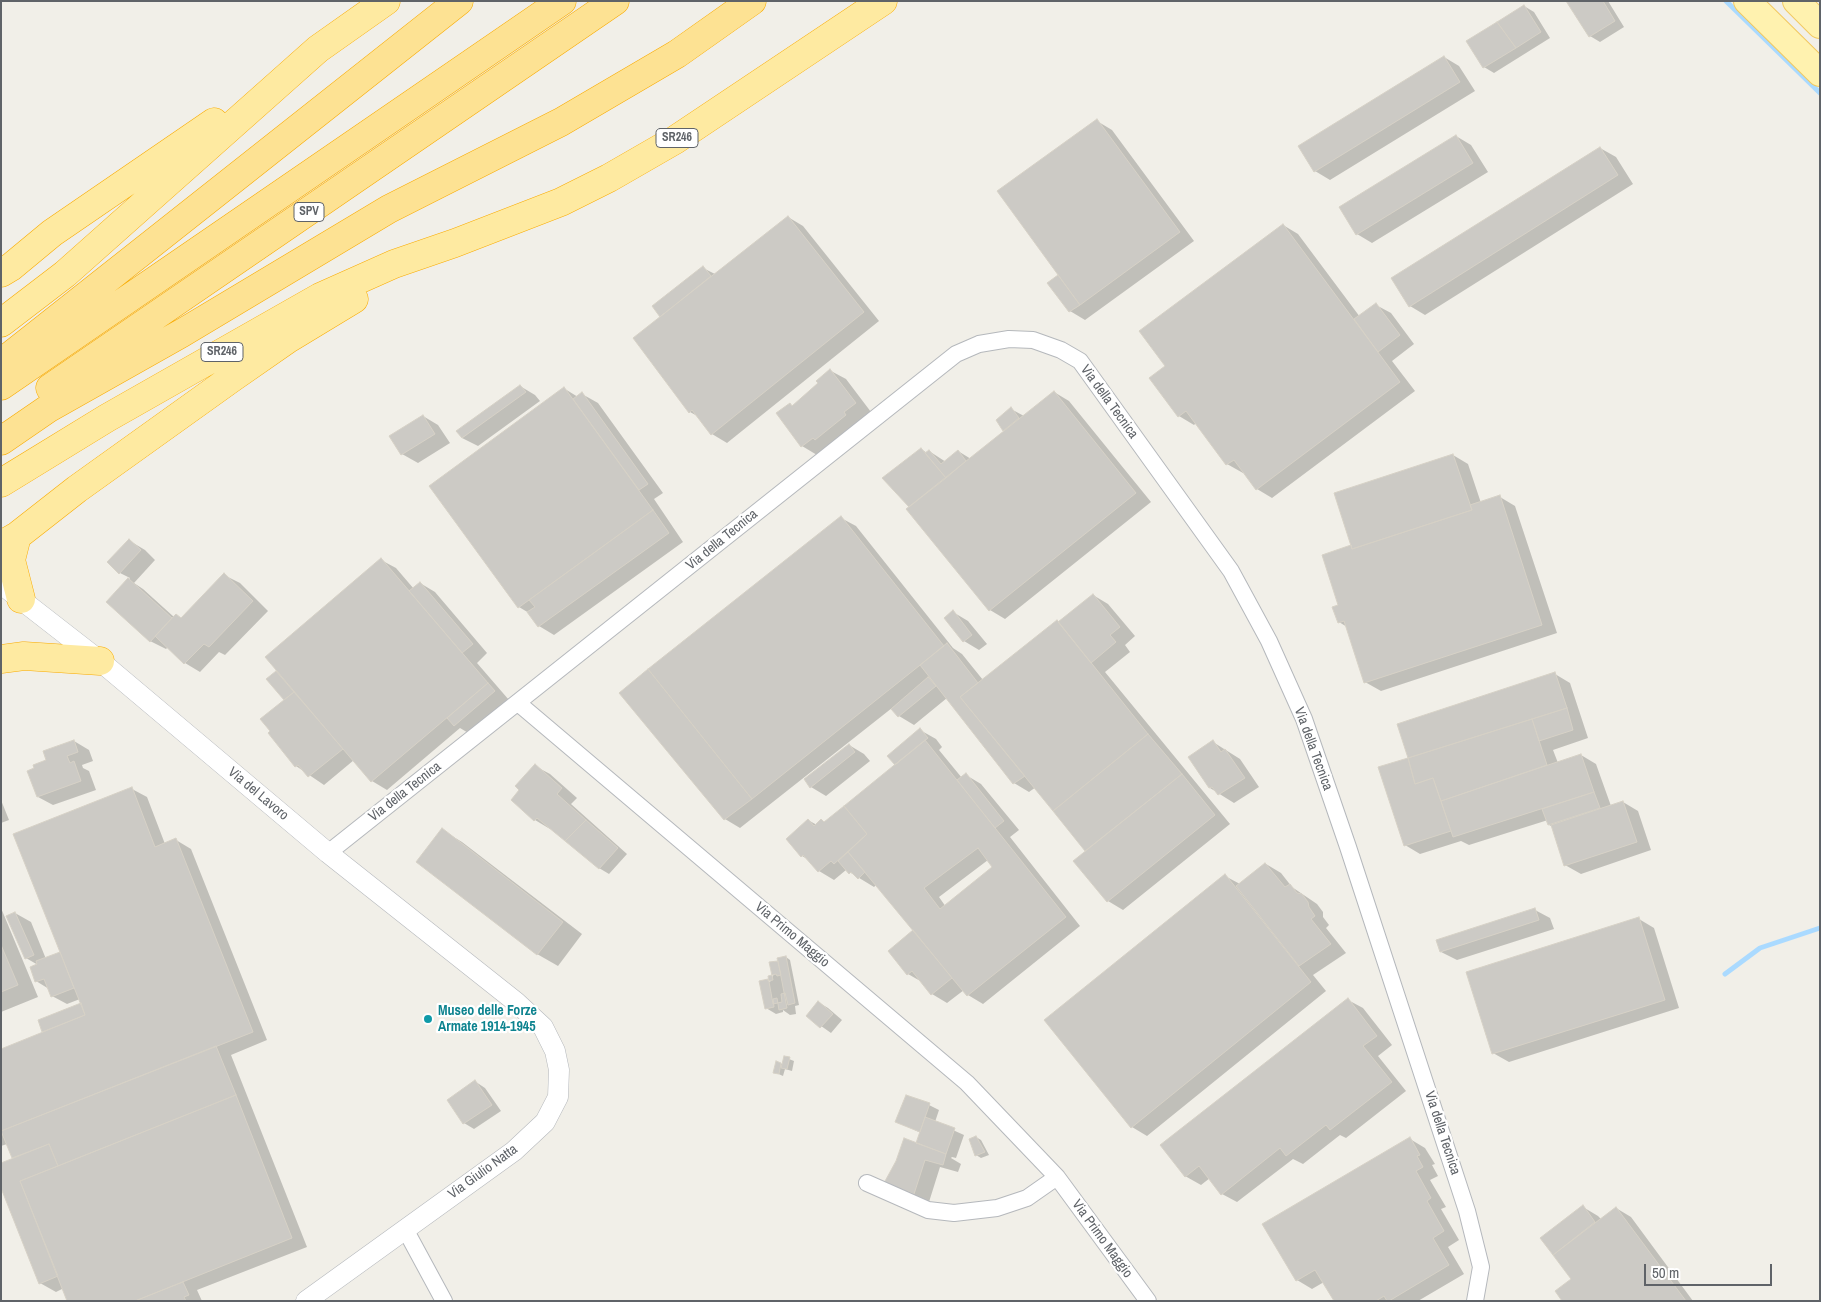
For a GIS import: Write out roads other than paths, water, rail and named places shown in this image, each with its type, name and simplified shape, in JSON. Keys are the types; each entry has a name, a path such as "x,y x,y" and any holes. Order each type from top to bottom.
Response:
{"highway":[{"path":"1,272 11,267 52,233 386,1"},
{"path":"1,363 459,1"},
{"name":"SPV","path":"1,386 562,1"},
{"name":"SPV","path":"1,421 615,1"},
{"path":"1,441 49,408 182,333 389,209 562,122 677,54 752,1"},
{"name":"SR246","path":"1,483 107,418 320,297 394,264 455,243 561,202 609,178 674,140 882,1"},
{"path":"1,323 65,274 318,49"},
{"path":"11,592 9,541 77,489 288,339 358,297 455,243"},
{"path":"1,659 24,656 100,661"}],"main road":[{"path":"1747,1 1820,73"},
{"path":"1796,1 1820,25"}],"street":[{"name":"Via della Tecnica","path":"328,854 956,354 979,344 1008,338 1033,340 1061,350 1080,361 1231,571 1268,641 1304,718 1467,1211 1480,1267 1475,1301"},
{"name":"Via del Lavoro","path":"11,592 100,661 328,854 516,1002"},
{"name":"Via Primo Maggio","path":"518,703 967,1083 1057,1177 1148,1301"},
{"name":"Via Giulio Natta","path":"306,1301 514,1151 545,1122 558,1097 559,1070 554,1051 544,1028 516,1002"},
{"path":"867,1183 928,1210 954,1213 997,1208 1028,1198 1057,1177"},
{"path":"404,1229 444,1301"}],"waterway":[{"path":"1726,1 1820,93"},
{"path":"1725,974 1760,948 1820,928"}],"place":[{"name":"Museo delle Forze Armate 1914-1945","path":"428,1019"}]}
